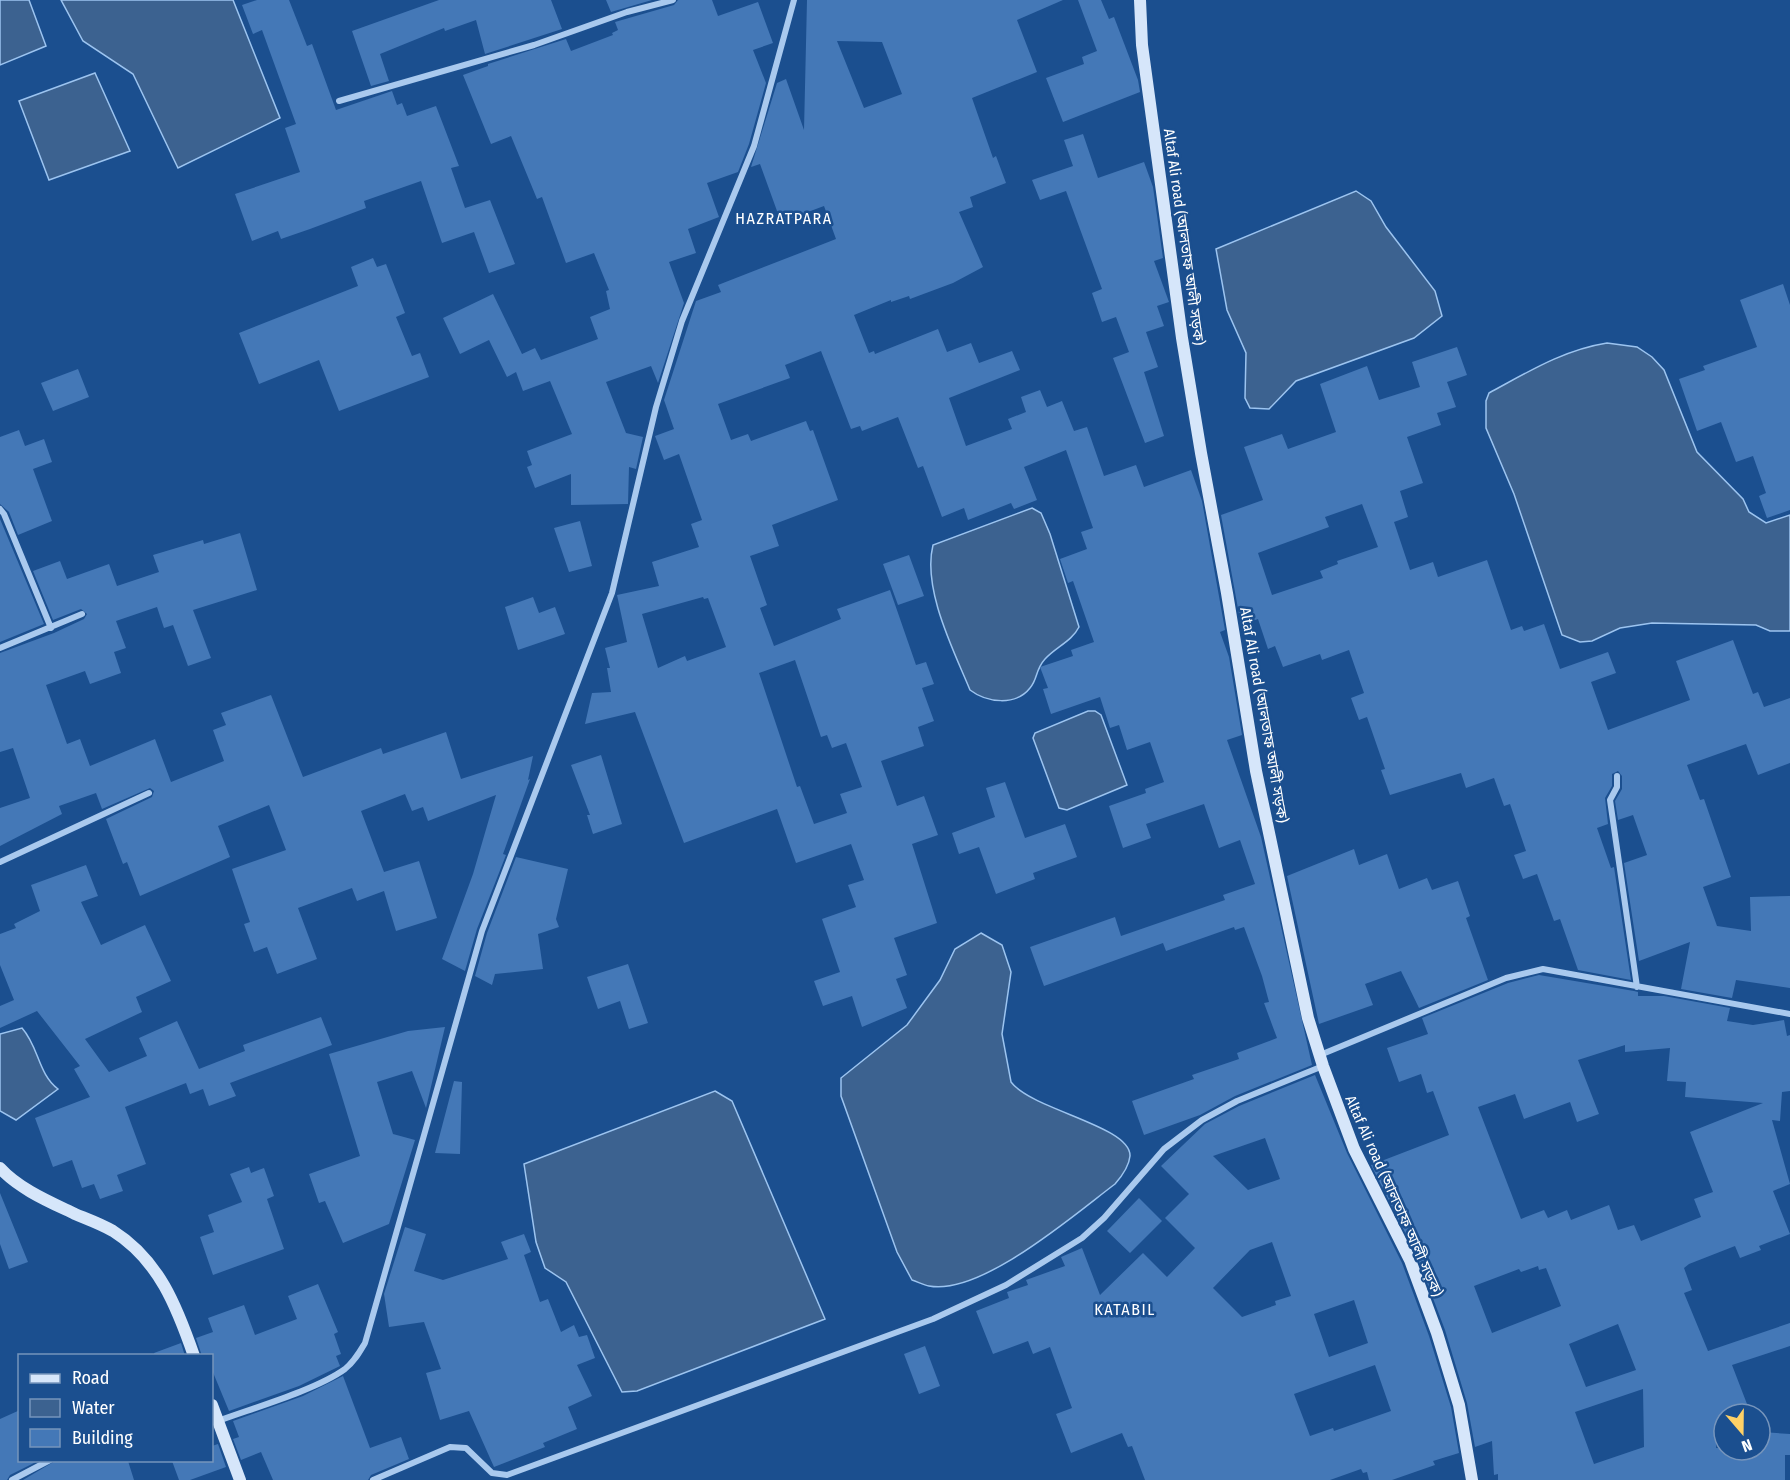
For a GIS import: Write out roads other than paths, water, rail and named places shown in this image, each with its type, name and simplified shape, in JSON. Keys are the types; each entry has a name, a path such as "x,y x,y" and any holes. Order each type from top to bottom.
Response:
{"main road":[{"name":"Altaf Ali road (আলতাফ আলী সড়ক)","path":"1140,0 1142,45 1199,442 1260,792 1308,1018 1321,1061 1354,1149 1410,1260 1437,1333 1460,1405 1472,1480"},
{"path":"0,1168 27,1189 112,1231 138,1251 157,1271 170,1294 193,1354"},
{"path":"213,1408 240,1480"}],"street":[{"path":"339,101 534,45 627,12 673,0"},
{"path":"218,1421 318,1383 345,1369 357,1358 365,1343 482,930 612,593 656,407 681,321 754,146 794,0"},
{"path":"0,509 51,628"},
{"path":"0,648 82,614"},
{"path":"1617,776 1617,787 1610,800 1637,987"},
{"path":"0,862 149,793"},
{"path":"373,1480 450,1447 466,1448 476,1455 483,1467 492,1473 507,1475 933,1319 1006,1286 1082,1238 1104,1218 1164,1149 1202,1120 1321,1061 1527,971 1543,969 1790,1014"},
{"path":"12,1480 48,1462"}],"water":[{"path":"0,0 29,0 46,46 0,65"},
{"path":"61,0 233,0 280,118 178,168 133,74 83,41"},
{"path":"95,73 130,151 49,180 19,101"},
{"path":"1356,191 1371,201 1386,227 1435,291 1442,316 1414,338 1296,381 1269,409 1250,408 1245,398 1246,353 1227,310 1216,249"},
{"path":"1607,343 1637,347 1652,357 1664,370 1697,452 1743,499 1749,512 1766,523 1790,515 1790,631 1770,631 1756,625 1652,623 1620,628 1592,641 1580,642 1562,635 1514,494 1486,428 1486,401 1489,393 1546,363 1575,351"},
{"path":"1032,508 1041,513 1050,534 1079,627 1045,659 1033,685 1024,694 1009,700 993,700 970,690 948,639 932,581 933,545"},
{"path":"1088,711 1095,711 1101,715 1127,785 1067,810 1059,808 1033,738 1035,733"},
{"path":"981,933 1002,945 1011,972 1002,1034 1011,1082 1022,1092 1039,1101 1115,1136 1126,1145 1130,1156 1127,1168 1115,1184 1026,1250 974,1278 950,1286 929,1286 912,1280 897,1252 841,1096 841,1078 907,1025 940,980 955,949"},
{"path":"22,1028 32,1043 46,1076 58,1089 16,1120 0,1111 0,1034"},
{"path":"715,1091 732,1101 825,1319 637,1391 622,1392 566,1282 545,1268 536,1242 524,1164"}],"district":[{"name":"HAZRATPARA","path":"784,218"},
{"name":"KATABIL","path":"1125,1309"}]}
